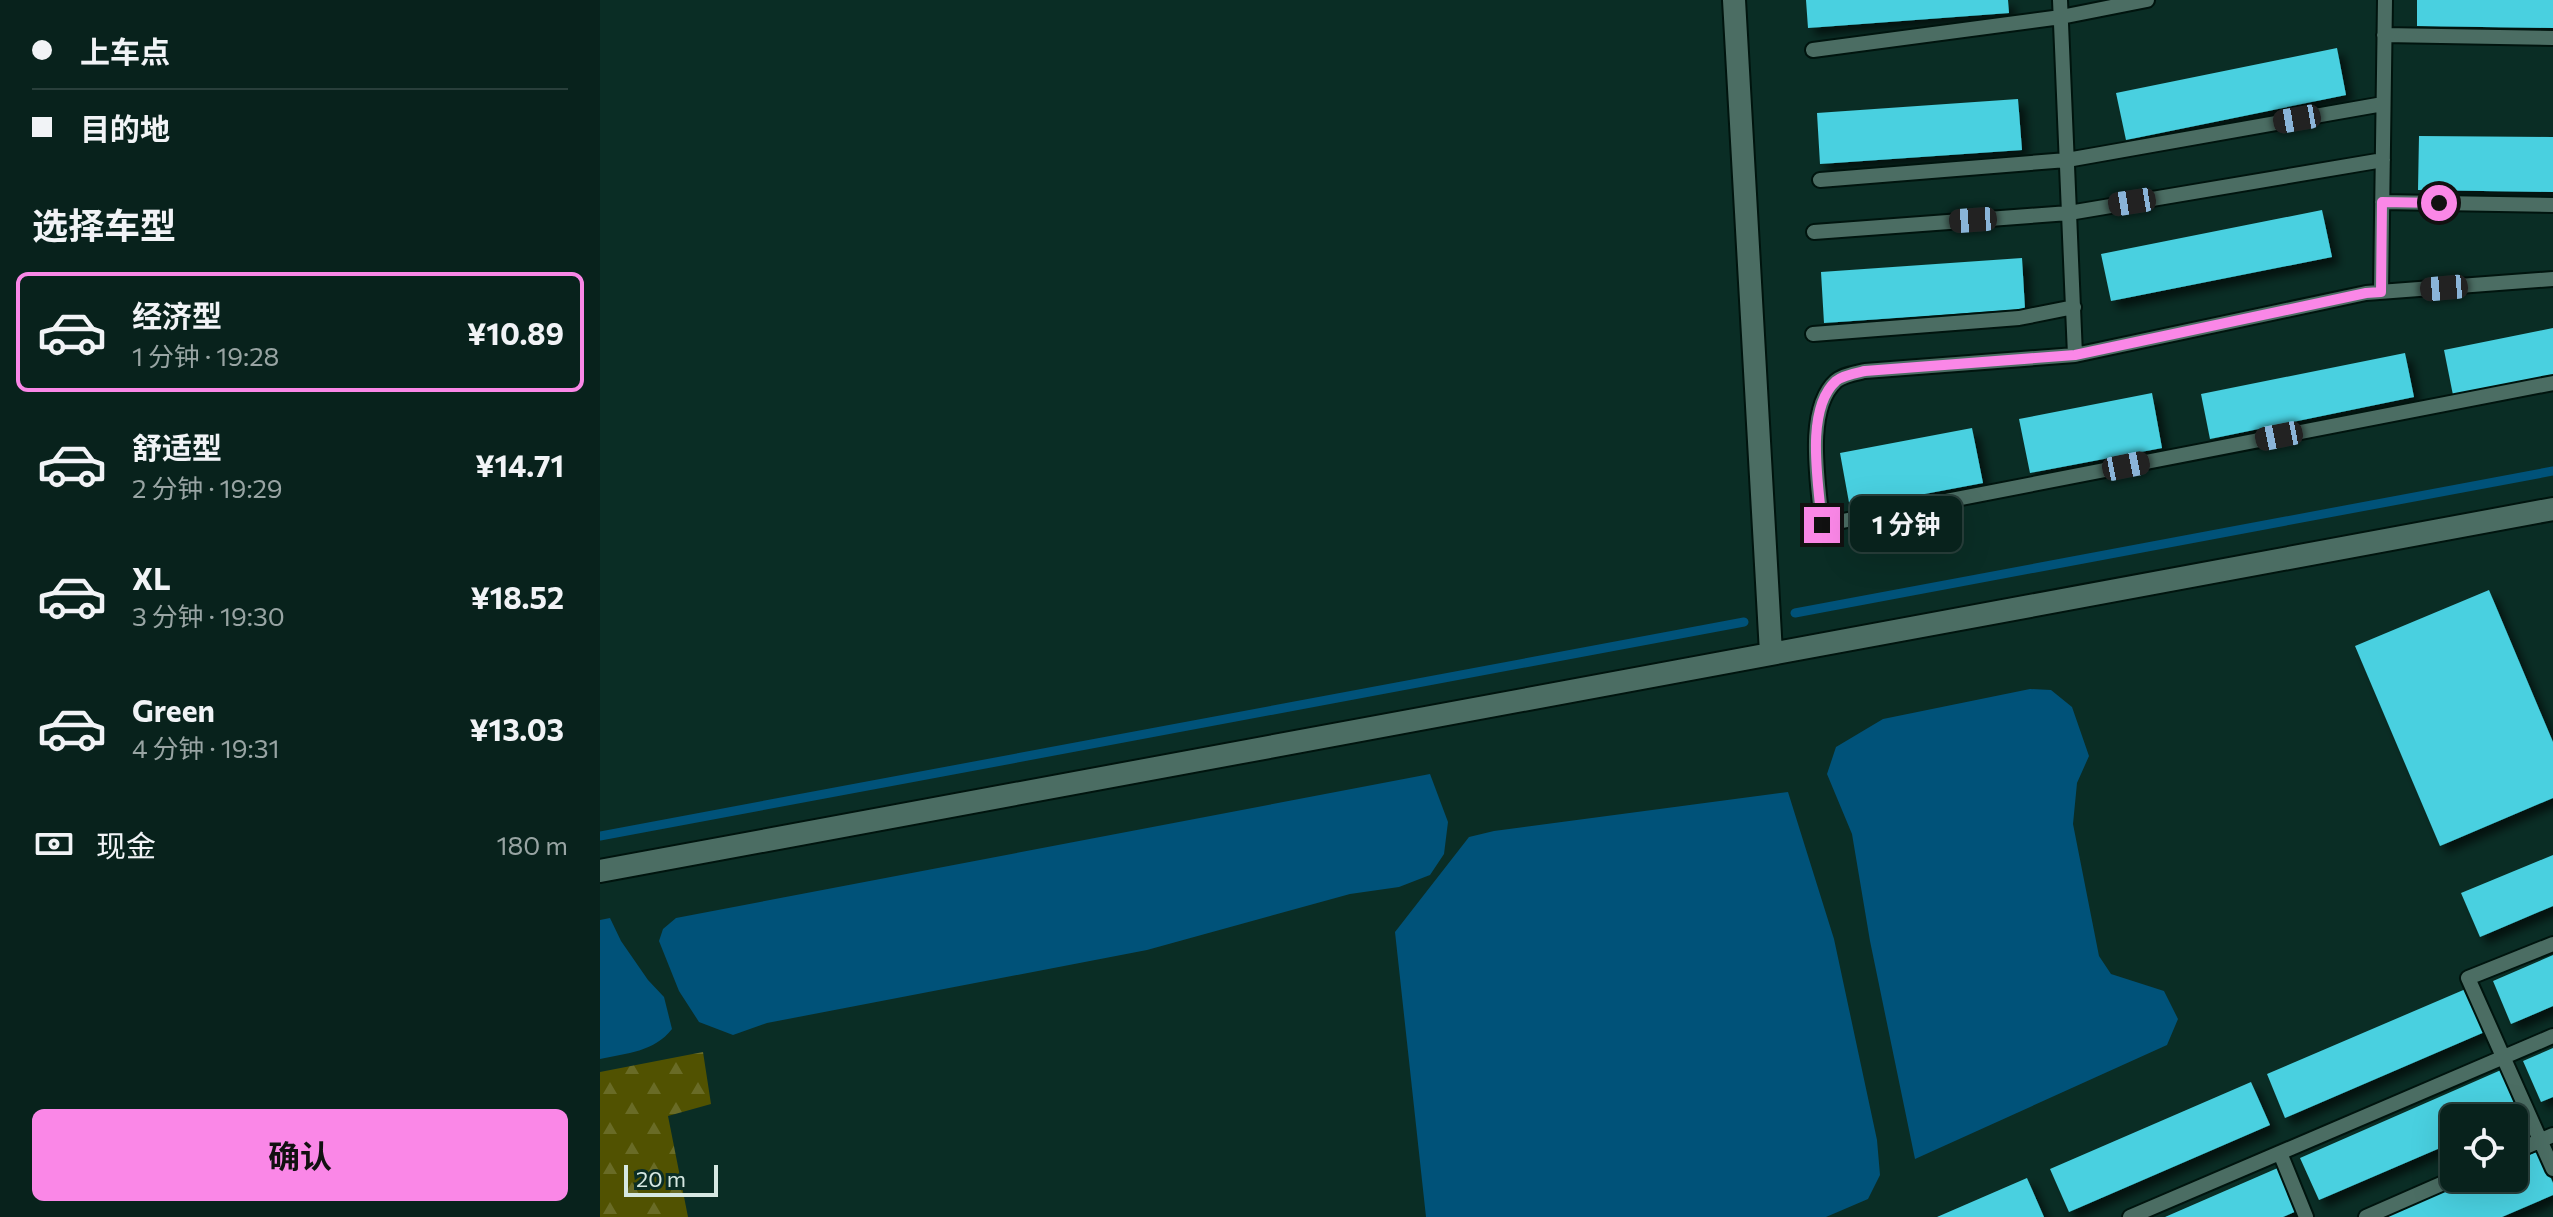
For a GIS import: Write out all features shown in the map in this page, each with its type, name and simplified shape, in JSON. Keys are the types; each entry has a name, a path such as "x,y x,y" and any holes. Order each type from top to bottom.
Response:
{"street":[{"path":"1734,0 1771,653"},
{"path":"600,871 2553,509"}],"lane":[{"path":"2060,0 2075,355"},
{"path":"1813,50 2061,17 2147,0"},
{"path":"2381,292 2385,0"},
{"path":"2384,35 2553,38"},
{"path":"1820,180 2067,160 2383,104"},
{"path":"1814,232 2069,213 2383,160"},
{"path":"2382,202 2553,205"},
{"path":"2553,279 2366,293 2075,355 1865,371 1839,378 1823,397 1816,445 1822,525 2553,383"},
{"path":"1813,334 2019,318 2074,307"},
{"path":"2553,944 2468,978 2503,1057 2547,1138 2553,1169"},
{"path":"2130,1217 2553,1036"},
{"path":"2528,1146 2547,1138"},
{"path":"2280,1153 2306,1217"},
{"path":"2366,1217 2440,1185"}],"green space":[{"path":"703,1052 711,1104 668,1116 688,1217 600,1217 600,1072"}],"water":[{"path":"2030,689 2051,690 2072,707 2089,756 2077,783 2073,824 2099,956 2111,974 2164,991 2178,1019 2167,1045 1915,1159 1870,941 1852,834 1827,774 1836,747 1883,719"},
{"path":"1430,774 1448,822 1444,854 1430,875 1399,887 1350,894 1147,950 767,1023 733,1035 699,1022 679,991 659,941 663,929 676,918"},
{"path":"1788,792 1834,939 1877,1140 1880,1175 1868,1199 1826,1217 1426,1217 1395,932 1469,837 1494,831"},
{"path":"610,918 621,941 664,997 672,1029 648,1047 600,1059 600,920"}],"building":[{"path":"1806,0 2008,0 2009,13 1808,28"},
{"path":"2417,0 2553,0 2553,28 2417,26"},
{"path":"2337,48 2346,95 2126,140 2116,93"},
{"path":"2018,99 2022,150 1820,164 1817,113"},
{"path":"2419,136 2553,137 2553,192 2418,190"},
{"path":"2322,210 2332,257 2111,301 2101,254"},
{"path":"2022,258 2025,309 1824,323 1821,272"},
{"path":"2553,328 2553,375 2453,395 2444,350"},
{"path":"2405,353 2414,397 2210,439 2201,394"},
{"path":"2152,393 2162,448 2030,473 2019,419"},
{"path":"1972,428 1983,483 1850,508 1840,453"},
{"path":"2489,590 2553,742 2553,798 2440,846 2355,646"},
{"path":"2553,855 2553,906 2480,937 2461,893"},
{"path":"2553,955 2553,1006 2511,1024 2493,981"},
{"path":"2468,988 2487,1031 2285,1118 2267,1074"},
{"path":"2553,1048 2553,1097 2541,1102 2523,1061"},
{"path":"2501,1070 2516,1104 2440,1104 2440,1148 2319,1200 2300,1158"},
{"path":"2251,1082 2270,1125 2069,1212 2050,1169"},
{"path":"2539,1151 2553,1183 2553,1195 2502,1217 2385,1217 2443,1192 2528,1192 2528,1155"},
{"path":"2280,1167 2299,1210 2283,1217 2165,1217"},
{"path":"2027,1178 2044,1217 1937,1217"}],"waterway":[{"path":"1795,613 2553,471"},
{"path":"600,836 1744,622"}],"route":[{"path":"1822,525 1816,445 1823,397 1839,378 1865,371 2075,355 2381,292 2382,202 2439,203"}]}
